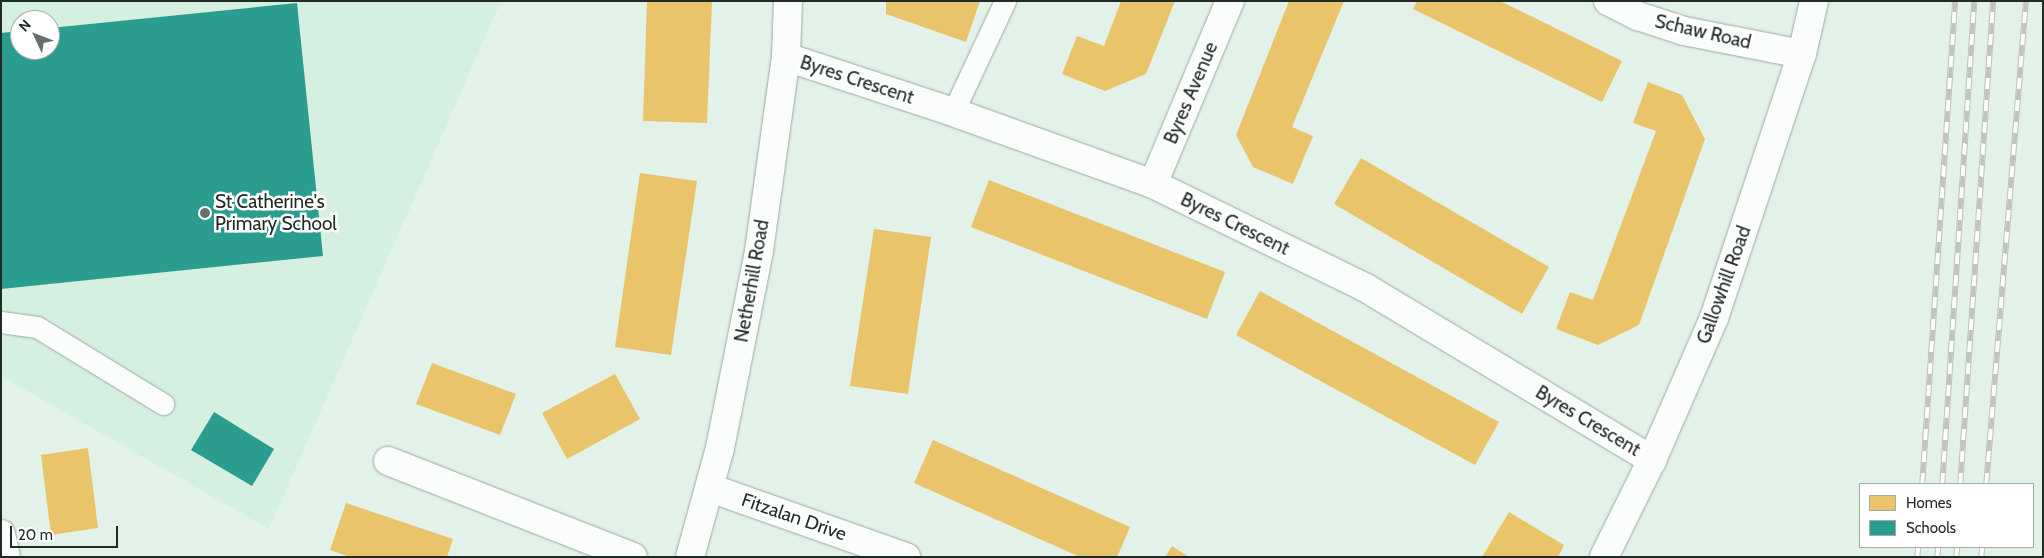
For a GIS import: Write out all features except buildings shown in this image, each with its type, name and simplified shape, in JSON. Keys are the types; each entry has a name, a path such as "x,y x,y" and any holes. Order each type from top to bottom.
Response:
{"street":[{"name":"Netherhill Road","path":"690,557 710,488 759,251 786,56 788,1"},
{"name":"Byres Avenue","path":"1153,184 1230,1"},
{"name":"Schaw Road","path":"1608,1 1638,16 1684,31 1802,54"},
{"name":"Gallowhill Road","path":"1604,557 1652,460 1714,318 1802,54 1814,1"},
{"name":"Byres Crescent","path":"786,56 953,112 1153,184 1366,288 1652,460"},
{"path":"388,461 633,557"},
{"name":"Fitzalan Drive","path":"710,488 906,557"},
{"path":"1,534 6,557"}],"lane":[{"path":"953,112 1005,1"},
{"path":"1,322 38,328 163,404"}],"shaded area":[{"name":"St Catherine's Primary School","path":"1,1 501,1 269,529 1,376"}],"railway":[{"path":"1922,483 1955,1"},
{"path":"1942,483 1974,1"},
{"path":"1960,483 1993,1"},
{"path":"1986,483 2026,1"},
{"path":"1917,557 1918,548"},
{"path":"1937,557 1938,548"},
{"path":"1956,557 1957,548"},
{"path":"1981,557 1982,548"}],"place":[{"name":"St Catherine's Primary School","path":"205,213"}]}
